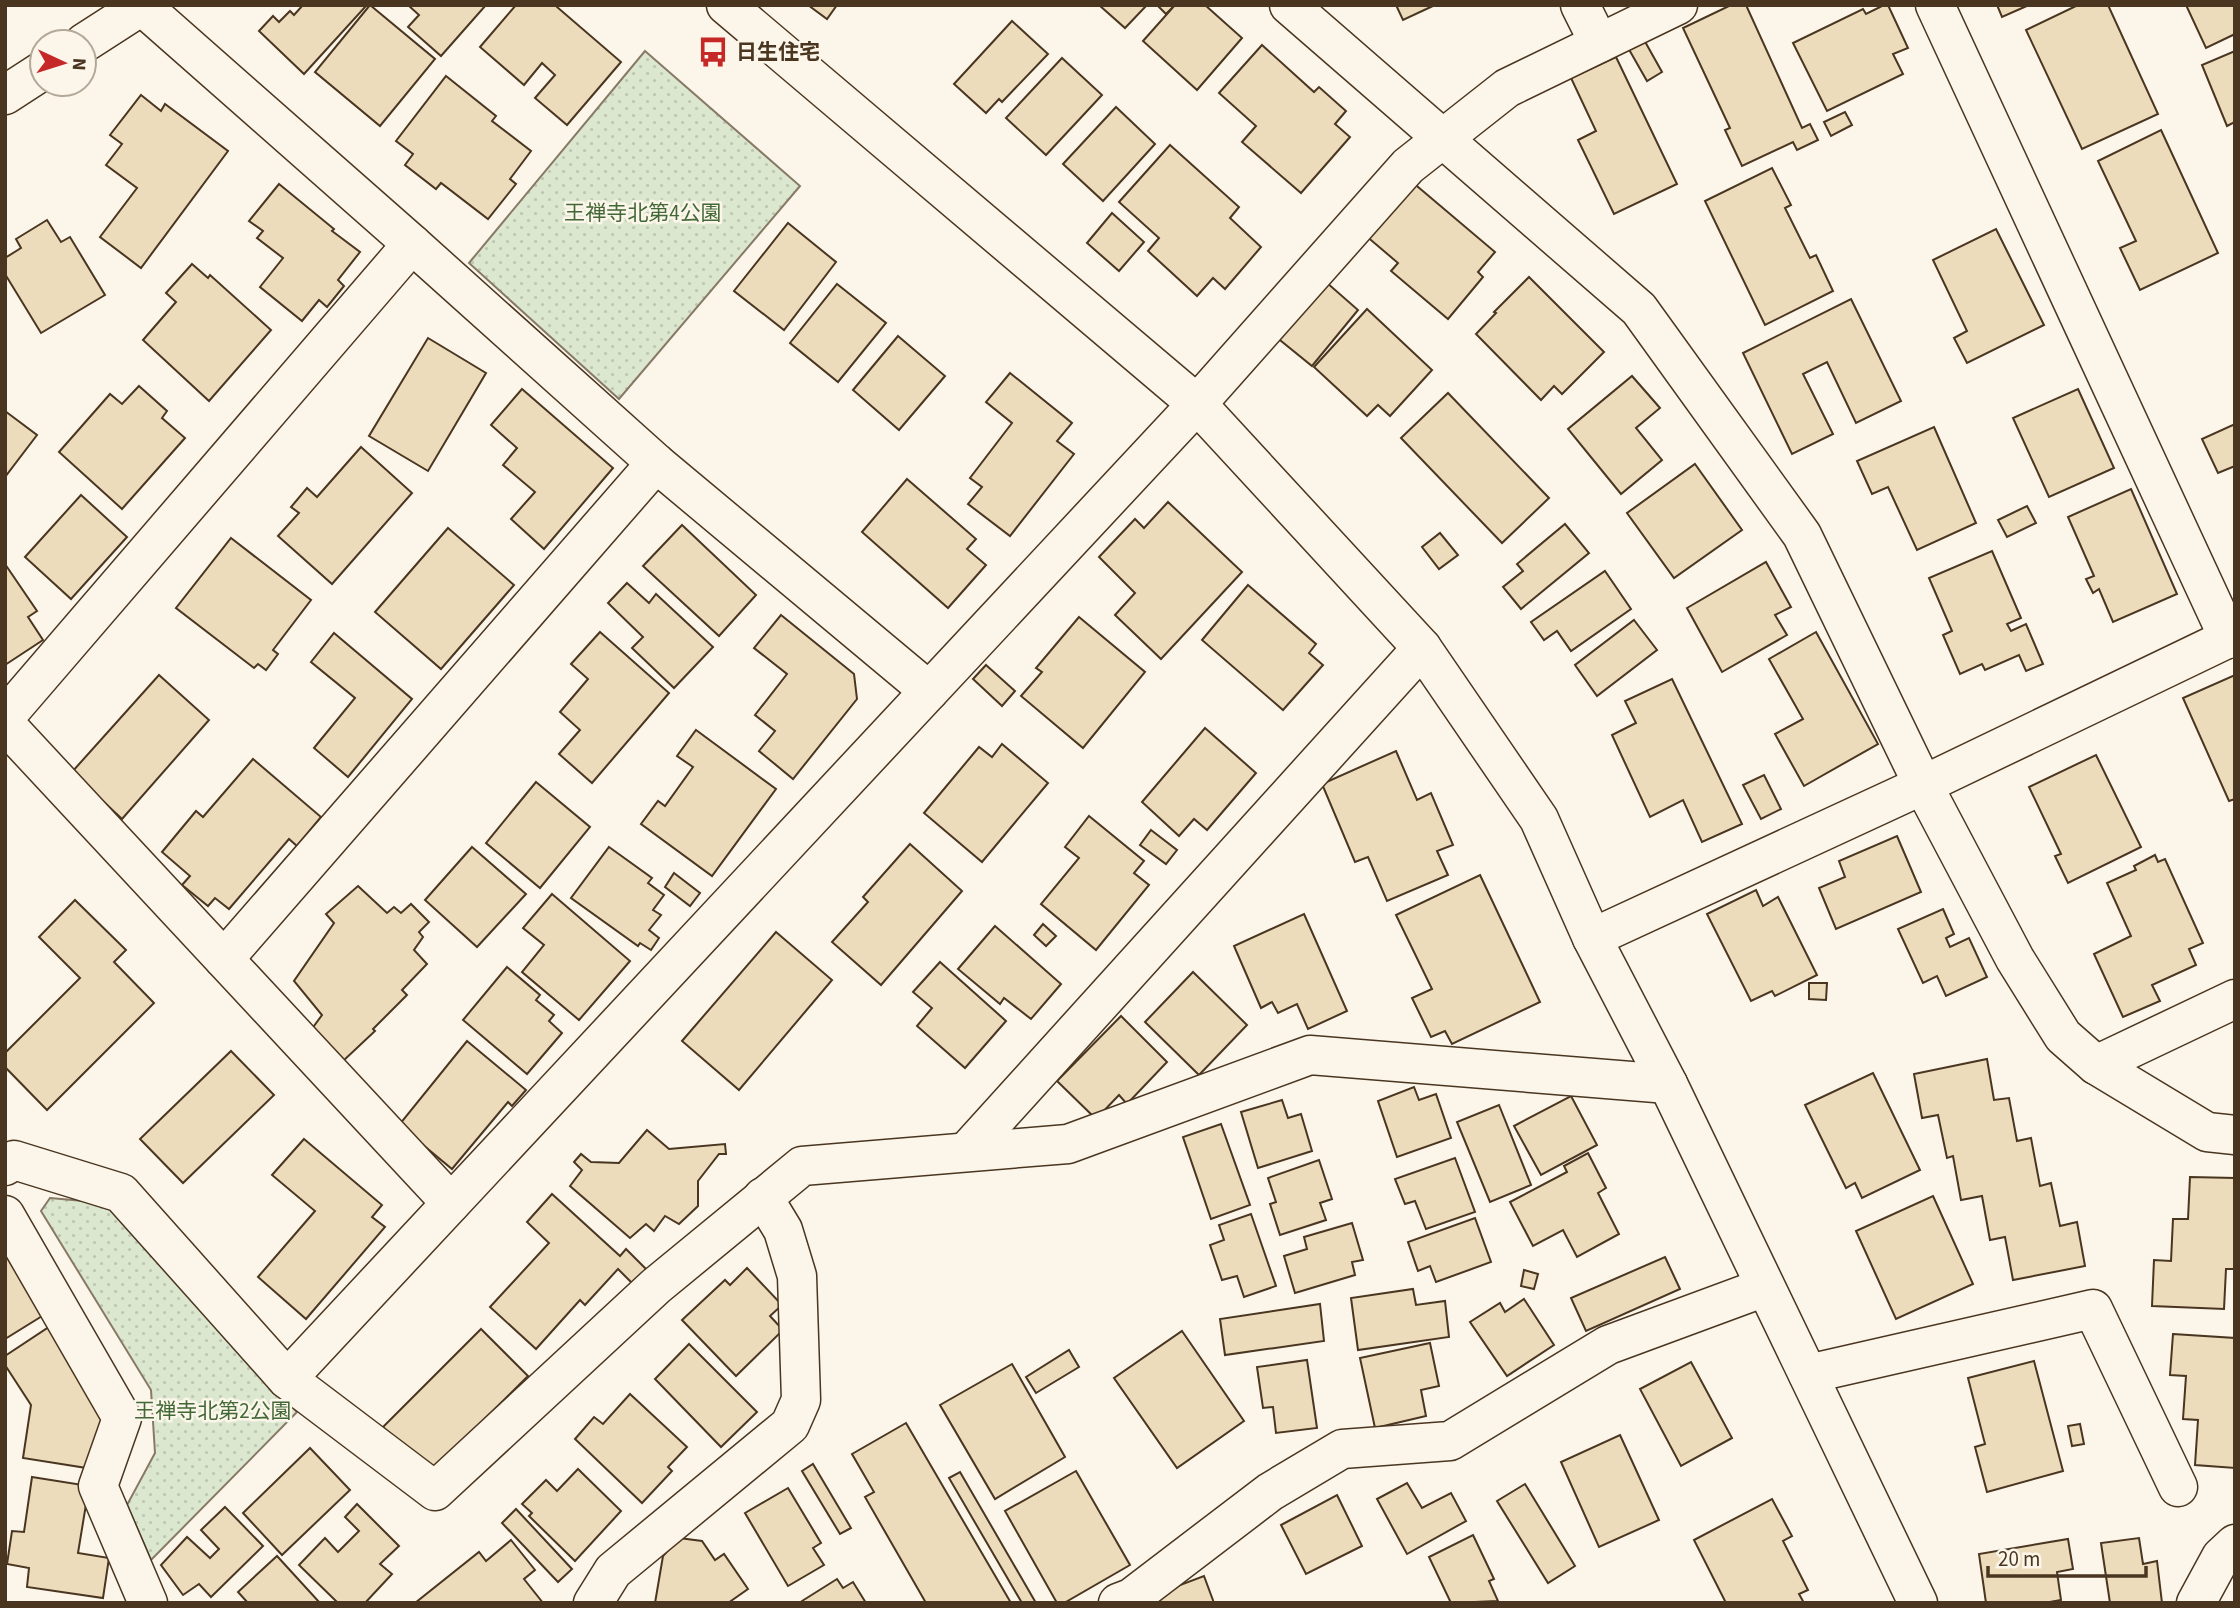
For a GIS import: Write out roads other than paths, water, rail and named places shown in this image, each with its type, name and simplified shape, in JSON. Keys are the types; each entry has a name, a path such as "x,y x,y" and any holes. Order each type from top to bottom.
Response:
{"street":[{"path":"726,5 1196,404 1422,648 1539,819 1592,938 1668,1084 1917,1603"},
{"path":"1289,5 1441,140 1639,309 1802,536 1923,785 2015,959 2063,1036 2096,1065 2207,1132 2235,1135"},
{"path":"1580,5 1599,43"},
{"path":"287,1379 1196,404 1408,166 1507,88 1678,5"},
{"path":"1592,938 1923,785 2232,637 1935,5"},
{"path":"98,34 142,6 656,463 929,691"},
{"path":"5,95 28,80"},
{"path":"5,717 412,244"},
{"path":"224,959 656,463"},
{"path":"966,1152 1422,648"},
{"path":"5,724 451,1203"},
{"path":"2096,1065 2235,999"},
{"path":"5,1166 14,1160 121,1193 287,1379 435,1491 656,1286 802,1166 1068,1144 1310,1055 1668,1084"},
{"path":"593,1603 613,1572 790,1425 801,1400 797,1276 783,1230 763,1197"},
{"path":"5,1215 122,1418 98,1486 148,1603"},
{"path":"1118,1603 1131,1598 1270,1492 1342,1449 1450,1441 1608,1345 1765,1287"},
{"path":"1808,1374 2093,1309 2178,1487"},
{"path":"2196,1603 2221,1556 2235,1544"}],"place":[{"name":"日生住宅","path":"713,52"}],"park label":[{"name":"王禅寺北第4公園","path":"643,213"},
{"name":"王禅寺北第2公園","path":"213,1411"}]}
